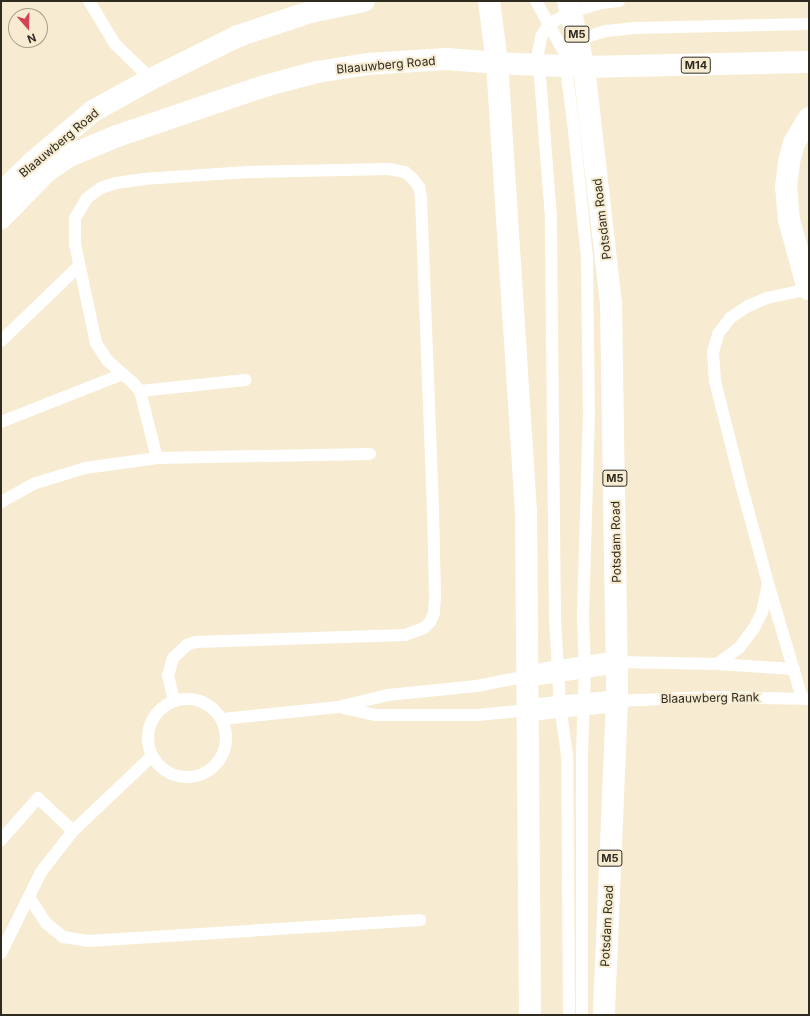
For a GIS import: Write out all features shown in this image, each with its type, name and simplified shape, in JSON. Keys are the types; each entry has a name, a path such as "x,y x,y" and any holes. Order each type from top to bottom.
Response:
{"main road":[{"name":"Blaauwberg Road","path":"1,193 33,162 93,111 151,79 238,36 319,6 364,1"},
{"path":"489,1 497,63 526,512 527,676 529,710 530,1015"},
{"name":"Potsdam Road","path":"570,6 573,56 612,303 617,701 604,1015"},
{"name":"Blaauwberg Road","path":"1,218 47,171 69,156 117,136 265,86 316,72 368,64 447,59 538,66 573,56 809,62"},
{"path":"809,118 794,143 788,162 786,187 789,220 809,291"},
{"path":"527,676 617,662"},
{"path":"529,710 584,703 617,701"}],"lane":[{"path":"89,1 115,44 151,79"},
{"path":"536,1 549,24 573,56 587,258 589,412 583,618 584,703 582,1015"},
{"path":"570,1015 567,755 557,671 551,217 538,53 542,37 549,24 570,6 619,1"},
{"path":"573,56 606,31 635,28 809,24"},
{"path":"157,458 140,391 107,360 96,343 75,244 75,218 87,198 102,188 116,183 248,172 389,169 404,172 413,179 419,187 421,197 435,597 434,613 430,622 424,628 405,635 196,642 187,645 172,658 168,675 174,701"},
{"path":"1,341 79,266"},
{"path":"806,698 794,669 768,583 715,380 713,352 718,334 730,318 748,306 767,298 809,291"},
{"path":"1,422 123,374"},
{"path":"140,391 245,380"},
{"path":"1,502 33,484 85,468 157,458 370,454"},
{"path":"717,664 743,644 754,628 762,612 768,583"},
{"path":"617,662 717,664 794,669"},
{"path":"222,719 338,707 388,695 476,686 527,676"},
{"name":"Blaauwberg Rank","path":"617,701 709,697 806,698"},
{"path":"180,699 193,699 204,702 215,709 222,719 226,731 226,743 222,755 215,766 205,773 194,777 181,777 169,773 159,766 151,757 147,732 151,720 158,710 174,701 180,699"},
{"path":"338,707 377,714 478,715 529,710"},
{"path":"1,953 41,872 73,831 151,757"},
{"path":"1,840 38,798 73,831"},
{"path":"28,897 46,923 63,937 88,941 420,920"}]}
